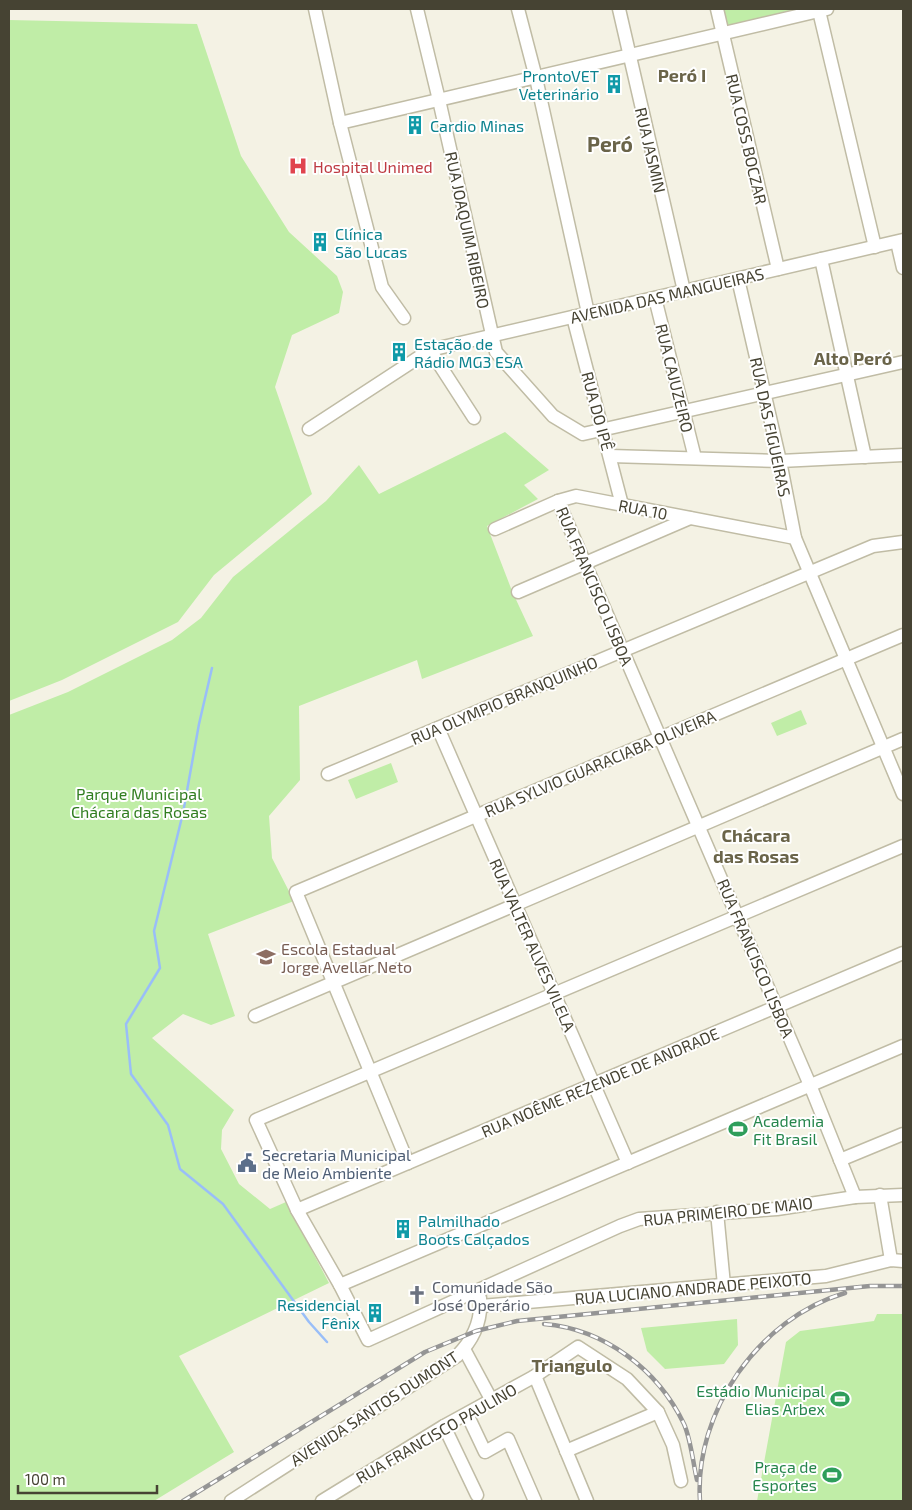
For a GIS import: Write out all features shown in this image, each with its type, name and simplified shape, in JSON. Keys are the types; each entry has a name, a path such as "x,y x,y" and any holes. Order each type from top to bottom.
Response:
{"street":[{"path":"315,9 340,123 382,287 404,318"},
{"name":"RUA JOAQUIM RIBEIRO","path":"417,9 496,352 553,416 583,434 903,362"},
{"path":"518,9 536,78 588,313"},
{"name":"RUA JASMIN","path":"619,9 684,291"},
{"name":"RUA COSS BOCZAR","path":"717,9 778,269"},
{"path":"340,123 823,10 875,247"},
{"path":"900,241 903,268"},
{"name":"AVENIDA DAS MANGUEIRAS","path":"430,350 900,241"},
{"path":"821,259 865,457"},
{"name":"RUA DAS FIGUEIRAS","path":"738,279 780,461 795,538 903,794"},
{"name":"RUA CAJUZEIRO","path":"655,298 694,458"},
{"name":"RUA DO IPÊ","path":"573,317 622,505"},
{"path":"309,429 430,350 474,418"},
{"path":"610,456 780,461 903,455"},
{"name":"RUA 10","path":"495,529 558,500 576,496 795,538"},
{"name":"RUA FRANCISCO LISBOA","path":"558,500 810,1085 855,1197"},
{"path":"518,592 690,518"},
{"name":"RUA OLYMPIO BRANQUINHO","path":"328,774 873,546 903,542"},
{"name":"RUA SYLVIO GUARACIABA OLIVEIRA","path":"334,983 296,892 903,635"},
{"name":"RUA VALTER ALVES VILELA","path":"438,728 628,1163"},
{"path":"255,1016 903,739"},
{"path":"903,846 256,1120 297,1210 340,1285 903,1046"},
{"name":"RUA NOÊME REZENDE DE ANDRADE","path":"297,1210 903,953"},
{"path":"334,983 408,1163"},
{"path":"840,1160 903,1134"},
{"path":"880,1195 897,1260"},
{"name":"RUA PRIMEIRO DE MAIO","path":"340,1285 368,1340 639,1219 777,1208 855,1197 903,1196"},
{"path":"717,1212 724,1285"},
{"name":"RUA LUCIANO ANDRADE PEIXOTO","path":"481,1306 826,1276 897,1260"},
{"name":"AVENIDA SANTOS DUMONT","path":"231,1501 457,1356 464,1349 476,1330 481,1306 477,1291"},
{"name":"RUA FRANCISCO PAULINO","path":"322,1501 444,1426 535,1376 578,1347 627,1379 658,1412 672,1446 681,1481"},
{"path":"464,1349 492,1401"},
{"path":"535,1376 587,1501"},
{"path":"566,1451 658,1412"},
{"path":"467,1414 485,1452 508,1439 535,1501"},
{"path":"444,1426 477,1495"}],"green space":[{"path":"720,9 805,9 731,26 726,25"},
{"path":"9,20 197,24 241,156 289,232 337,276 343,292 339,313 292,335 275,387 312,494 214,575 178,622 62,680 9,701"},
{"name":"Parque Municipal Chácara das Rosas","path":"505,432 549,470 524,485 538,499 487,526 512,591 533,636 422,679 417,660 299,706 300,780 269,816 272,858 294,901 208,934 235,1016 211,1025 183,1014 152,1038 234,1110 222,1130 221,1149 239,1184 270,1209 286,1202 329,1283 179,1356 234,1452 154,1501 9,1501 9,715 68,692 172,640 201,618 233,577 326,501 359,465 379,494"},
{"path":"801,710 807,724 777,736 771,723"},
{"path":"391,763 398,782 356,799 348,780"},
{"name":"Estádio Municipal Elias Arbex","path":"877,1314 903,1314 903,1501 757,1501 786,1342 800,1331 874,1321"},
{"path":"737,1319 738,1345 724,1364 665,1369 647,1351 641,1328"}],"waterway":[{"path":"212,668 199,724 183,813 154,931 160,968 126,1024 131,1074 168,1125 180,1169 223,1204 309,1322 327,1342"}],"railway":[{"path":"183,1501 425,1352 476,1331 517,1321 870,1286 903,1286"},
{"path":"700,1501 701,1468 708,1434 721,1403 738,1373 760,1346 785,1324 814,1305 845,1293"},
{"path":"544,1324 588,1334 608,1344 627,1356 660,1386 684,1424 697,1480"}],"place":[{"name":"ProntoVET Veterinário","path":"614,84"},
{"name":"Cardio Minas","path":"415,125"},
{"name":"Hospital Unimed","path":"298,166"},
{"name":"Clínica São Lucas","path":"320,242"},
{"name":"Estação de Rádio MG3 ESA","path":"399,352"},
{"name":"Escola Estadual Jorge Avellar Neto","path":"266,957"},
{"name":"Academia Fit Brasil","path":"738,1129"},
{"name":"Secretaria Municipal de Meio Ambiente","path":"247,1163"},
{"name":"Palmilhado Boots Calçados","path":"403,1229"},
{"name":"Comunidade São José Operário","path":"417,1295"},
{"name":"Residencial Fênix","path":"375,1313"},
{"name":"Estádio Municipal Elias Arbex","path":"840,1399"},
{"name":"Praça de Esportes","path":"832,1475"}],"district":[{"name":"Peró I","path":"682,75"},
{"name":"Peró","path":"610,143"},
{"name":"Alto Peró","path":"853,358"},
{"name":"Chácara das Rosas","path":"756,845"},
{"name":"Triangulo","path":"572,1365"}]}
